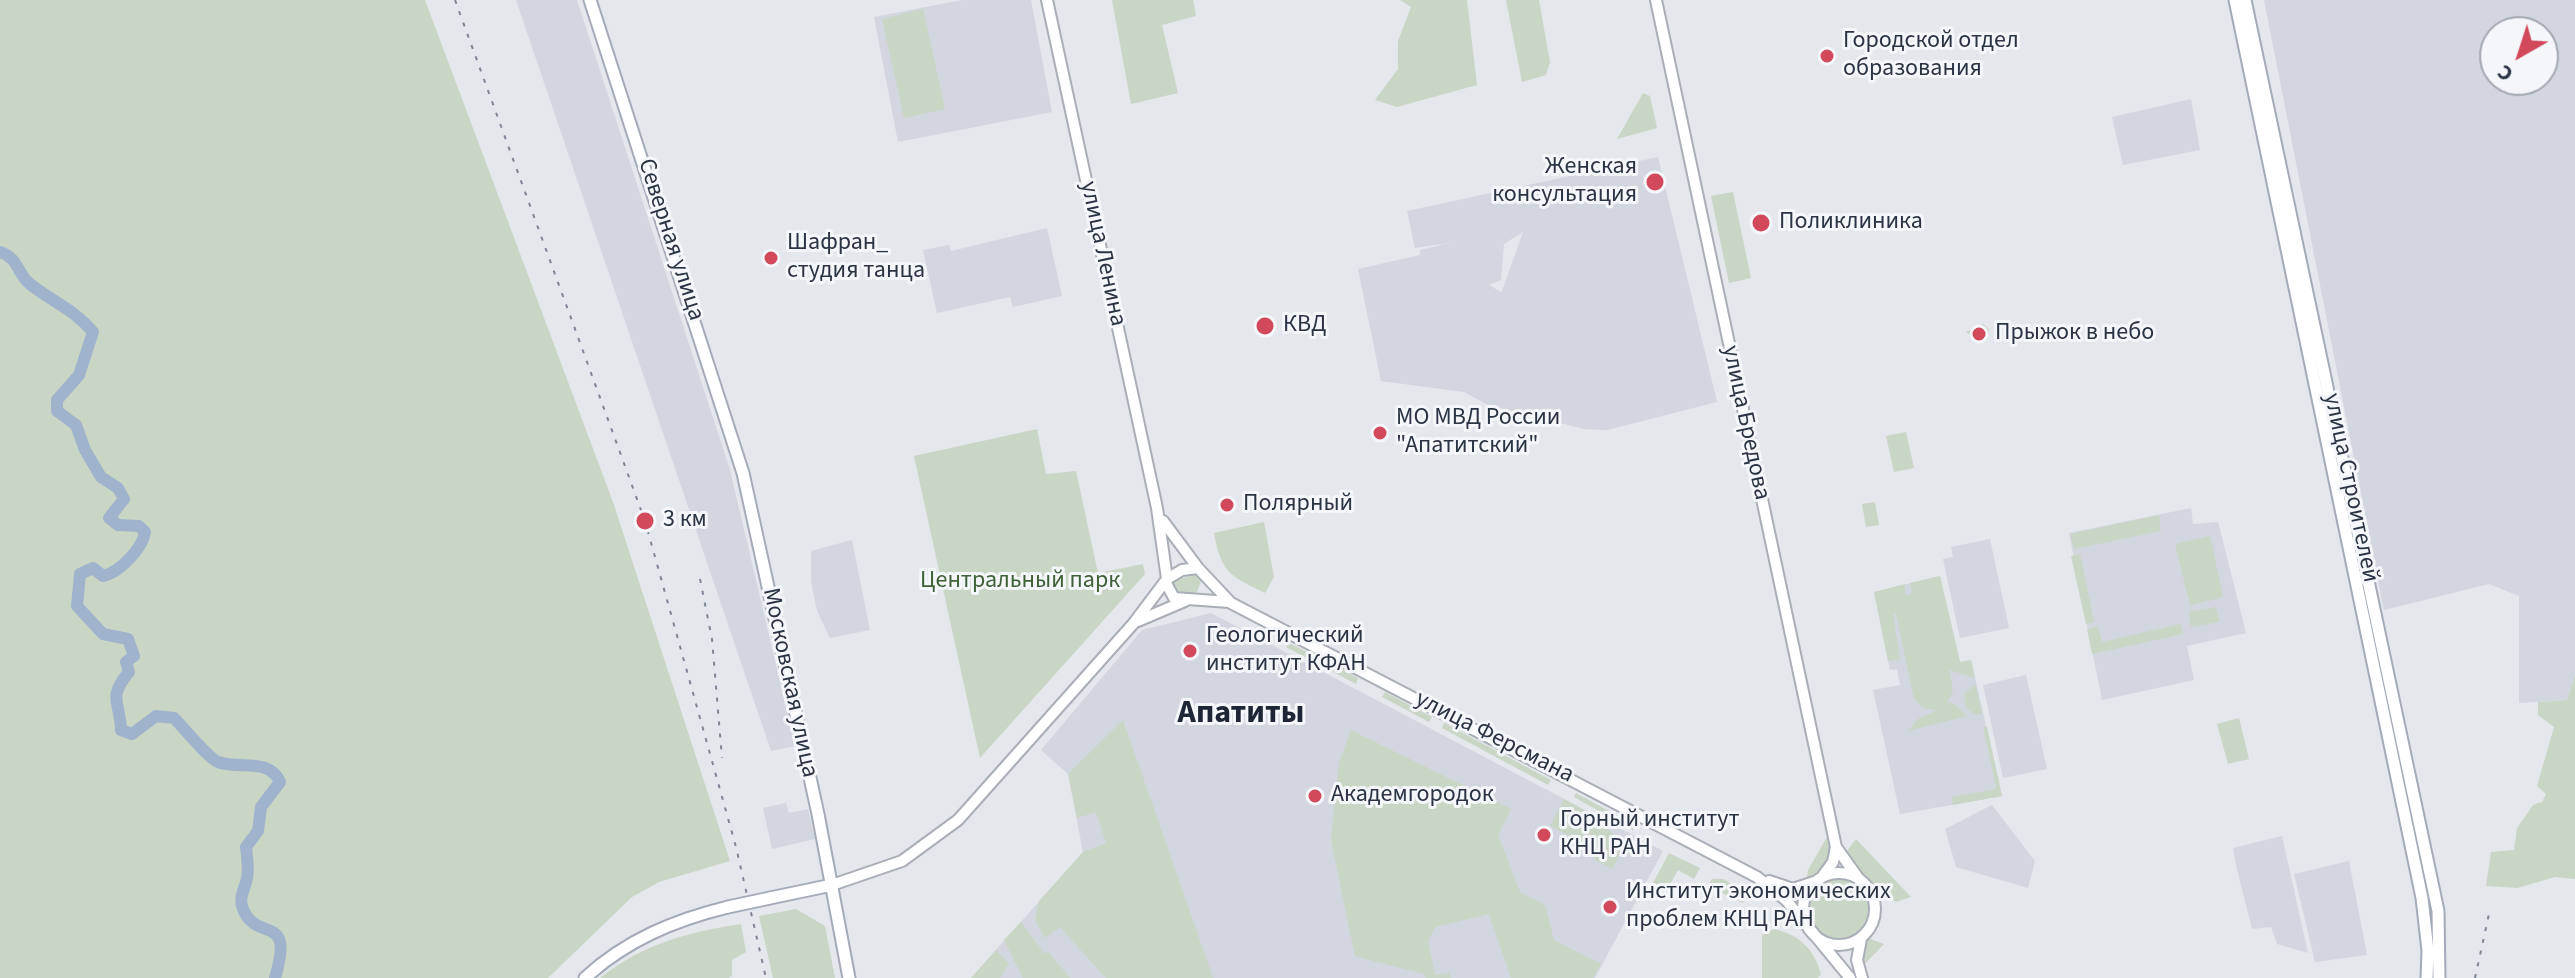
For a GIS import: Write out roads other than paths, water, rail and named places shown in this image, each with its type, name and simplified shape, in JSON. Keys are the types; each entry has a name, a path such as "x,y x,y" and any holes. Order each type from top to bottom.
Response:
{"main road":[{"name":"Северная улица","path":"590,0 745,482"},
{"name":"улица Строителей","path":"2235,0 2271,143"},
{"name":"улица Строителей","path":"2245,0 2271,143 2404,784 2426,917 2427,978"},
{"name":"Московская улица","path":"745,482 832,885 849,978"},
{"name":"улица Строителей","path":"2404,784 2438,911 2439,978"},
{"name":"улица Ферсмана","path":"585,978 601,963 668,924 728,907 832,885"}],"street":[{"name":"улица Ленина","path":"1047,0 1157,508 1166,581"},
{"name":"улица Бредова","path":"1656,0 1836,847"},
{"name":"улица Ленина","path":"1157,508 1168,532 1201,571"},
{"path":"1182,570 1201,571 1206,584 1191,600 1174,598 1166,581 1182,570"},
{"name":"улица Ферсмана","path":"1201,571 1229,602 1757,877 1793,889 1818,879"},
{"name":"улица Ферсмана","path":"832,885 902,861 958,820 1133,624 1166,581"},
{"name":"улица Ферсмана","path":"1133,624 1191,600 1229,602"},
{"path":"1836,847 1833,862 1818,879 1803,909 1812,931 1829,943 1843,945 1861,939"},
{"path":"1836,847 1872,895 1876,908 1872,924 1861,939 1857,960 1862,978"},
{"path":"1818,879 1841,871 1861,882"},
{"name":"улица Ферсмана","path":"1757,877 1786,900 1850,978"}],"waterway":[{"path":"0,252 11,258 30,284 71,312 93,332 79,375 57,400 57,411 76,425 85,450 101,477 118,488 124,499 109,518 118,525 139,526 145,532 135,552 116,570 103,576 93,568 80,574 77,606 103,634 128,639 134,656 126,662 129,672 118,688 116,700 121,730 132,734 156,716 174,718 218,762 269,769 280,782 261,807 258,831 246,847 248,874 241,901 249,919 277,936 280,957 275,978"}],"railway":[{"path":"455,0 645,521 736,847 766,978"},
{"path":"700,579 712,639 722,758"},
{"path":"2475,978 2489,914"}],"place":[{"name":"Городской отдел образования","path":"1827,56"},
{"name":"Женская консультация","path":"1655,182"},
{"name":"Поликлиника","path":"1761,223"},
{"name":"Шафран_ студия танца","path":"771,258"},
{"name":"КВД","path":"1265,326"},
{"name":"Прыжок в небо","path":"1979,334"},
{"name":"МО МВД России \"Апатитский\"","path":"1380,433"},
{"name":"Полярный","path":"1227,505"},
{"name":"3 км","path":"645,521"},
{"name":"Геологический институт КФАН","path":"1190,651"},
{"name":"Академгородок","path":"1315,796"},
{"name":"Горный институт КНЦ РАН","path":"1544,835"},
{"name":"Институт экономических проблем КНЦ РАН","path":"1610,907"}],"district":[{"name":"Апатиты","path":"1241,715"}],"park label":[{"name":"Центральный парк","path":"1020,582"}]}
